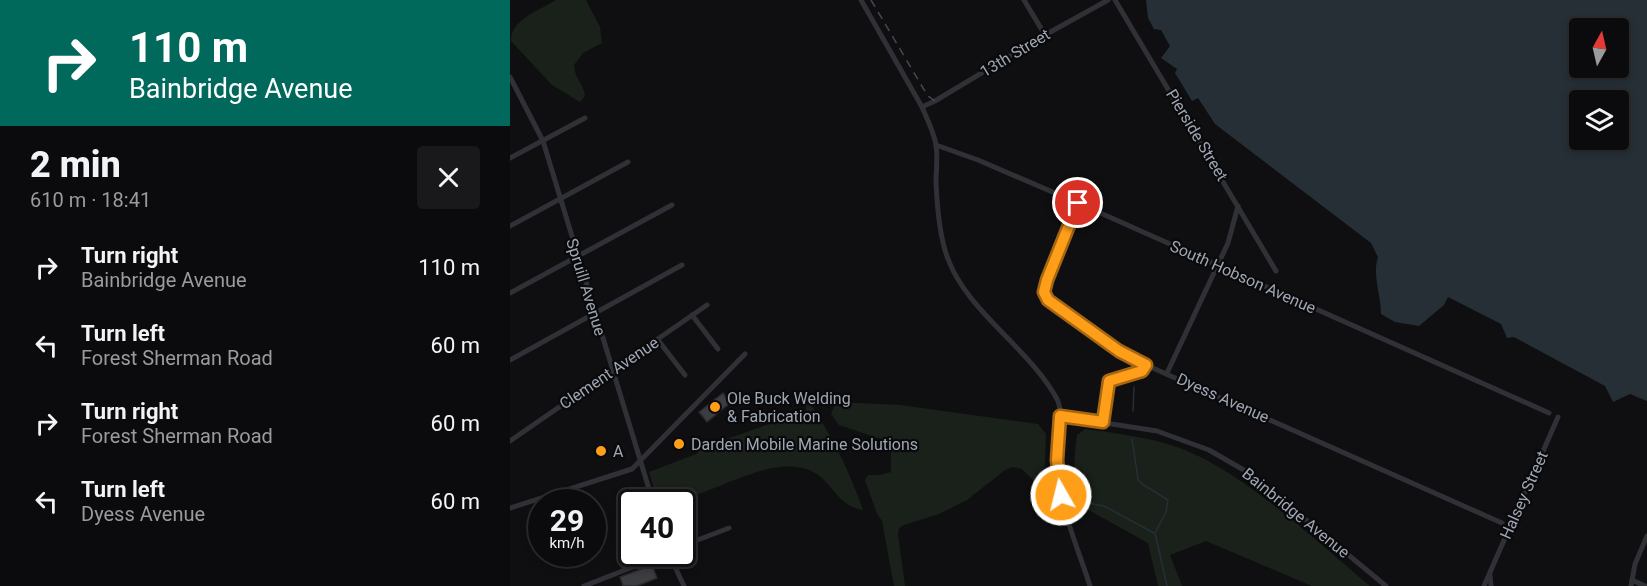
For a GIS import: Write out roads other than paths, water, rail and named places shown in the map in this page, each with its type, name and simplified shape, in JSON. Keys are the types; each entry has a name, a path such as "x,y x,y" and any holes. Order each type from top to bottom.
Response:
{"street":[{"path":"861,0 922,107 936,145 936,184 947,258 956,276 976,303 1037,370 1058,401 1060,416 1057,460 1061,495 1090,586"},
{"path":"1024,0 1045,35"},
{"name":"13th Street","path":"922,107 1108,0"},
{"name":"Pierside Street","path":"1115,0 1276,271"},
{"name":"Spruill Avenue","path":"510,77 543,141 649,489"},
{"path":"510,93 517,89"},
{"path":"510,159 585,118"},
{"name":"South Hobson Avenue","path":"936,145 978,160 1078,203 1549,413"},
{"path":"510,226 628,162"},
{"name":"Dyess Avenue","path":"1078,203 1047,280 1044,292 1048,300 1119,351 1146,365 1502,523"},
{"path":"1167,373 1234,228 1238,204"},
{"path":"510,293 672,205"},
{"path":"510,360 681,265"},
{"name":"Clement Avenue","path":"510,441 707,305"},
{"path":"692,315 718,349"},
{"path":"658,340 686,375"},
{"path":"510,508 632,469 745,354"},
{"path":"1103,422 1109,381 1142,371 1146,365"},
{"name":"Bainbridge Avenue","path":"1060,416 1157,431 1209,450 1249,473 1386,586"},
{"name":"Halsey Street","path":"1484,586 1558,417"},
{"path":"696,541 729,528"},
{"path":"1645,586 1632,584 1635,564 1647,536"},
{"path":"584,586 634,567"},
{"path":"674,567 684,586"},
{"name":"Halsey Street","path":"1491,573 1491,586"}],"waterway":[{"path":"1133,411 1134,387"},
{"path":"1132,439 1138,479 1142,484 1168,500 1166,512 1155,533 1167,586"},
{"path":"1073,474 1083,502 1104,506 1154,533"}],"railway":[{"path":"871,0 928,96 938,103"}],"place":[{"name":"Ole Buck Welding & Fabrication","path":"715,407"},
{"name":"Darden Mobile Marine Solutions","path":"679,444"},
{"name":"A","path":"601,451"}]}
